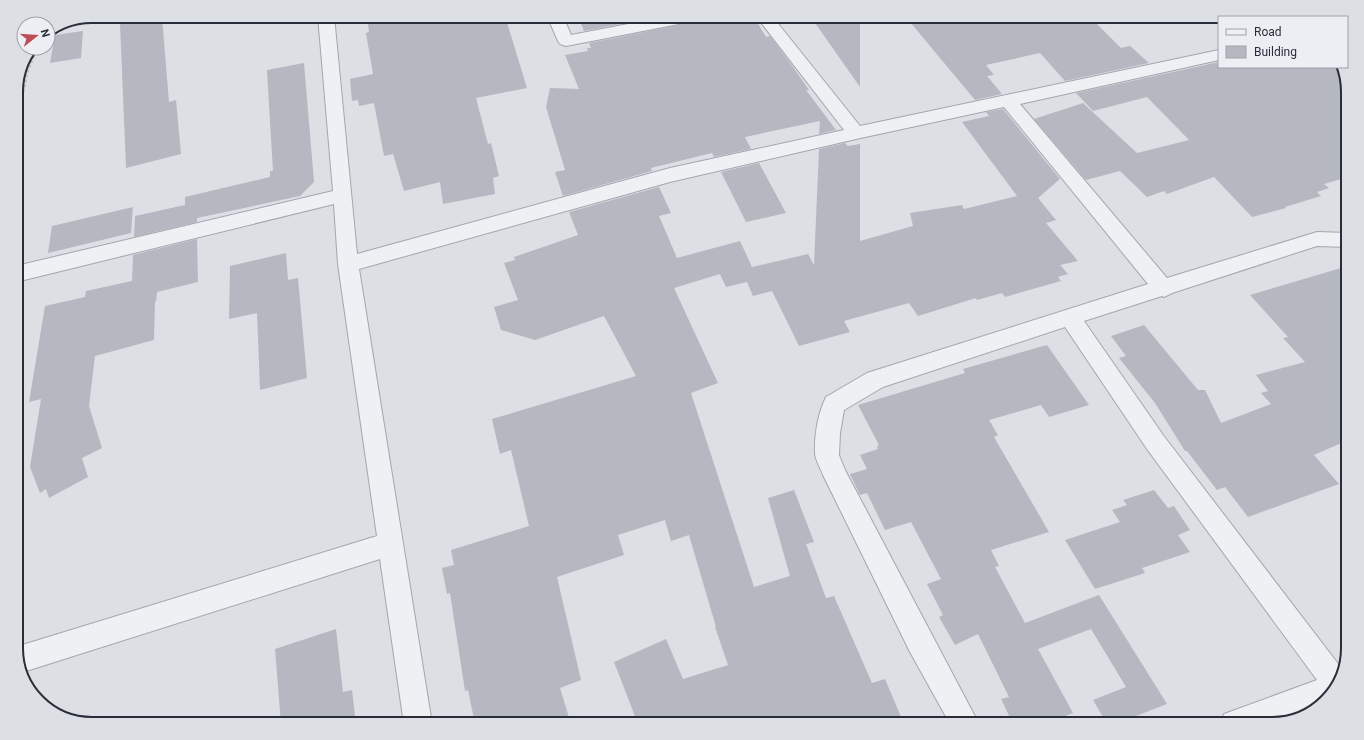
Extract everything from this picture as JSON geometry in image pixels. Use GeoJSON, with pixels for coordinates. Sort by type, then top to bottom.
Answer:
{"type":"FeatureCollection","features":[{"type":"Feature","properties":{"kind":"street"},"geometry":{"type":"LineString","coordinates":[[327,23],[348,264],[417,717]]}},
{"type":"Feature","properties":{"kind":"street"},"geometry":{"type":"LineString","coordinates":[[558,23],[566,41],[658,23]]}},
{"type":"Feature","properties":{"kind":"street"},"geometry":{"type":"LineString","coordinates":[[770,23],[856,133]]}},
{"type":"Feature","properties":{"kind":"street"},"geometry":{"type":"LineString","coordinates":[[348,264],[670,175],[1218,54]]}},
{"type":"Feature","properties":{"kind":"street"},"geometry":{"type":"LineString","coordinates":[[1008,101],[1164,289]]}},
{"type":"Feature","properties":{"kind":"street"},"geometry":{"type":"LineString","coordinates":[[23,272],[343,195]]}},
{"type":"Feature","properties":{"kind":"street"},"geometry":{"type":"LineString","coordinates":[[961,717],[906,615],[827,456],[828,433],[834,404],[875,380],[1317,239],[1341,240]]}},
{"type":"Feature","properties":{"kind":"street"},"geometry":{"type":"LineString","coordinates":[[1070,317],[1155,442],[1333,680]]}},
{"type":"Feature","properties":{"kind":"street"},"geometry":{"type":"LineString","coordinates":[[24,659],[390,544]]}},
{"type":"Feature","properties":{"kind":"street"},"geometry":{"type":"LineString","coordinates":[[1253,717],[1326,690]]}},
{"type":"Feature","properties":{"kind":"path"},"geometry":{"type":"LineString","coordinates":[[23,94],[27,75],[34,56]]}},
{"type":"Feature","properties":{"kind":"building"},"geometry":{"type":"Polygon","coordinates":[[[162,23],[169,102],[176,100],[181,154],[126,168],[120,24],[162,23]]]}},
{"type":"Feature","properties":{"kind":"building"},"geometry":{"type":"Polygon","coordinates":[[[368,23],[507,23],[527,88],[476,98],[488,144],[491,143],[499,176],[493,178],[495,194],[443,204],[440,182],[404,191],[393,154],[384,156],[374,103],[359,106],[358,100],[352,101],[350,79],[373,74],[366,33],[369,32],[368,23]]]}},
{"type":"Feature","properties":{"kind":"building"},"geometry":{"type":"Polygon","coordinates":[[[581,23],[626,23],[584,31],[581,23]]]}},
{"type":"Feature","properties":{"kind":"building"},"geometry":{"type":"Polygon","coordinates":[[[689,23],[758,23],[766,37],[770,36],[791,64],[809,90],[806,90],[836,130],[819,134],[820,121],[745,137],[751,149],[714,157],[712,153],[651,168],[652,171],[563,196],[555,172],[565,170],[546,107],[550,88],[579,89],[565,55],[588,51],[587,48],[591,48],[589,43],[689,23]]]}},
{"type":"Feature","properties":{"kind":"building"},"geometry":{"type":"Polygon","coordinates":[[[815,23],[860,23],[860,87],[815,23]]]}},
{"type":"Feature","properties":{"kind":"building"},"geometry":{"type":"Polygon","coordinates":[[[911,23],[1096,23],[1121,48],[1130,46],[1149,63],[1065,81],[1040,53],[986,65],[994,75],[987,76],[1002,94],[975,100],[911,23]]]}},
{"type":"Feature","properties":{"kind":"building"},"geometry":{"type":"Polygon","coordinates":[[[83,31],[81,58],[50,63],[51,56],[56,56],[56,35],[83,31]]]}},
{"type":"Feature","properties":{"kind":"building"},"geometry":{"type":"Polygon","coordinates":[[[1218,62],[1218,68],[1336,68],[1341,88],[1341,179],[1324,184],[1329,188],[1317,192],[1321,196],[1285,207],[1286,208],[1252,217],[1214,177],[1167,194],[1164,191],[1147,197],[1120,171],[1086,180],[1034,119],[1083,103],[1137,153],[1189,140],[1147,97],[1093,111],[1076,93],[1218,62]]]}},
{"type":"Feature","properties":{"kind":"building"},"geometry":{"type":"Polygon","coordinates":[[[304,63],[314,182],[300,196],[197,218],[197,222],[134,237],[135,216],[185,205],[185,197],[270,177],[270,171],[273,171],[267,70],[304,63]]]}},
{"type":"Feature","properties":{"kind":"building"},"geometry":{"type":"Polygon","coordinates":[[[1003,109],[1060,179],[1038,198],[1056,220],[1046,223],[1078,261],[1060,265],[1068,274],[1058,277],[1061,281],[1005,297],[1002,293],[977,300],[976,298],[918,316],[909,303],[844,321],[850,332],[799,346],[772,291],[753,296],[747,282],[726,287],[720,274],[674,288],[718,383],[691,393],[754,587],[790,576],[768,498],[794,490],[814,542],[806,544],[826,598],[834,596],[872,683],[885,679],[901,717],[635,717],[614,662],[666,639],[683,679],[728,665],[715,627],[689,535],[671,541],[665,520],[618,535],[624,555],[557,577],[581,680],[560,688],[569,717],[474,717],[468,690],[465,691],[450,593],[447,594],[442,568],[454,565],[451,550],[529,526],[511,450],[500,454],[492,419],[636,376],[604,316],[535,340],[501,330],[494,307],[518,300],[504,263],[515,260],[514,257],[578,235],[569,212],[659,187],[671,213],[659,216],[677,258],[740,241],[752,267],[808,254],[814,265],[819,149],[845,143],[848,146],[860,144],[860,241],[913,226],[910,213],[962,205],[964,209],[1017,196],[962,122],[989,116],[986,112],[1003,109]]]}},
{"type":"Feature","properties":{"kind":"building"},"geometry":{"type":"Polygon","coordinates":[[[759,163],[786,213],[746,222],[721,172],[759,163]]]}},
{"type":"Feature","properties":{"kind":"building"},"geometry":{"type":"Polygon","coordinates":[[[133,207],[131,233],[48,253],[52,226],[133,207]]]}},
{"type":"Feature","properties":{"kind":"building"},"geometry":{"type":"Polygon","coordinates":[[[197,239],[198,282],[157,292],[155,302],[154,340],[95,356],[89,406],[102,448],[82,458],[88,477],[49,498],[46,489],[40,493],[30,467],[41,399],[29,402],[45,306],[85,297],[86,291],[132,281],[133,255],[197,239]]]}},
{"type":"Feature","properties":{"kind":"building"},"geometry":{"type":"Polygon","coordinates":[[[286,253],[288,280],[298,278],[307,378],[260,390],[257,313],[229,319],[230,266],[286,253]]]}},
{"type":"Feature","properties":{"kind":"building"},"geometry":{"type":"Polygon","coordinates":[[[1341,268],[1341,443],[1314,455],[1339,484],[1248,517],[1225,487],[1217,490],[1187,451],[1185,451],[1155,403],[1119,358],[1126,356],[1111,336],[1144,325],[1198,390],[1205,390],[1221,423],[1271,404],[1261,393],[1268,391],[1256,375],[1305,362],[1283,338],[1288,337],[1250,295],[1341,268]]]}},
{"type":"Feature","properties":{"kind":"building"},"geometry":{"type":"Polygon","coordinates":[[[1047,345],[1089,405],[1049,417],[1041,405],[989,420],[998,435],[994,437],[1049,532],[991,550],[999,566],[995,567],[1025,623],[1099,595],[1167,704],[1133,717],[1103,717],[1093,700],[1126,687],[1091,629],[1038,649],[1073,713],[1062,717],[1010,717],[1001,699],[1009,697],[978,634],[955,645],[939,617],[943,615],[927,584],[941,579],[911,522],[885,530],[867,493],[860,495],[850,474],[867,469],[860,455],[878,449],[877,446],[879,445],[858,405],[965,373],[963,369],[1047,345]]]}},
{"type":"Feature","properties":{"kind":"building"},"geometry":{"type":"Polygon","coordinates":[[[1154,490],[1168,508],[1174,506],[1190,530],[1178,535],[1190,552],[1142,568],[1145,573],[1095,589],[1065,540],[1120,522],[1112,510],[1127,505],[1123,500],[1154,490]]]}},
{"type":"Feature","properties":{"kind":"building"},"geometry":{"type":"Polygon","coordinates":[[[336,629],[343,692],[352,690],[355,717],[280,717],[275,649],[336,629]]]}}]}
